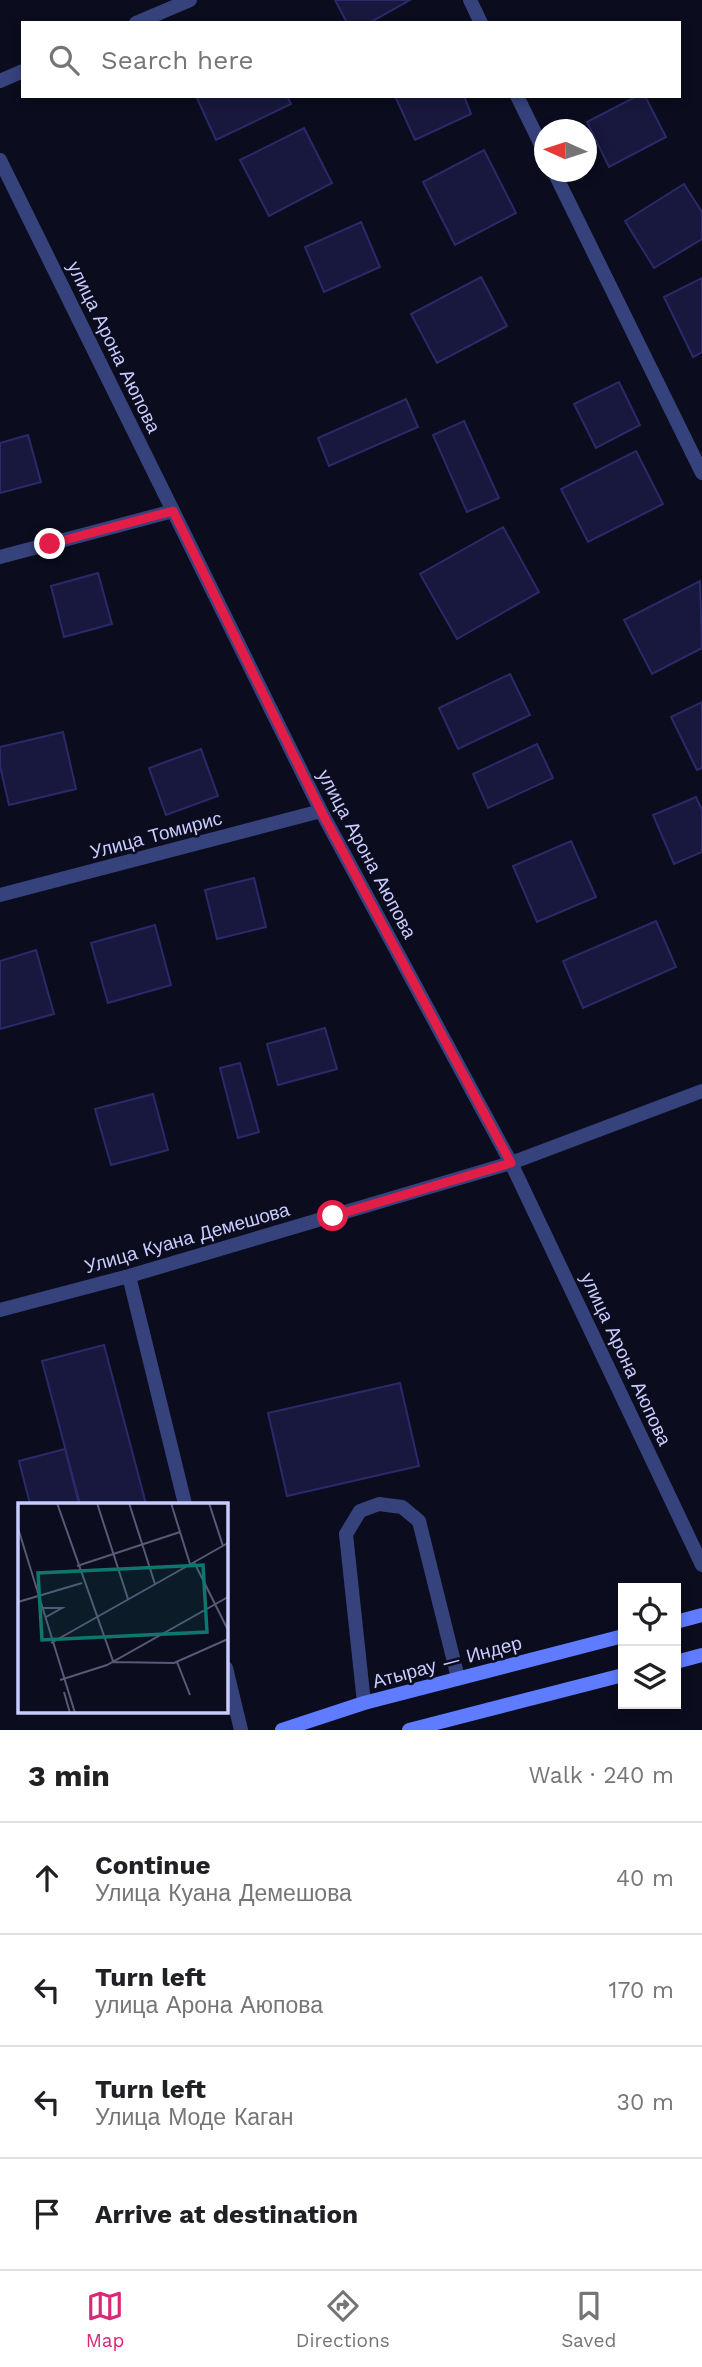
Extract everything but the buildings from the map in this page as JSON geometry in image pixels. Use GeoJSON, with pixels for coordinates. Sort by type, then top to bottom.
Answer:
{"type":"FeatureCollection","features":[{"type":"Feature","properties":{"kind":"main road"},"geometry":{"type":"LineString","coordinates":[[681,1621],[702,1615]]}},
{"type":"Feature","properties":{"kind":"main road","name":"Атырау — Индер"},"geometry":{"type":"LineString","coordinates":[[282,1730],[364,1703],[618,1637]]}},
{"type":"Feature","properties":{"kind":"main road"},"geometry":{"type":"LineString","coordinates":[[681,1661],[702,1656]]}},
{"type":"Feature","properties":{"kind":"main road"},"geometry":{"type":"LineString","coordinates":[[409,1730],[618,1676]]}},
{"type":"Feature","properties":{"kind":"street"},"geometry":{"type":"LineString","coordinates":[[141,21],[190,0]]}},
{"type":"Feature","properties":{"kind":"street"},"geometry":{"type":"LineString","coordinates":[[470,0],[480,21]]}},
{"type":"Feature","properties":{"kind":"street"},"geometry":{"type":"LineString","coordinates":[[0,81],[21,72]]}},
{"type":"Feature","properties":{"kind":"street"},"geometry":{"type":"LineString","coordinates":[[518,98],[534,131]]}},
{"type":"Feature","properties":{"kind":"street","name":"улица Арона Аюпова"},"geometry":{"type":"LineString","coordinates":[[0,160],[321,811],[511,1163],[702,1565]]}},
{"type":"Feature","properties":{"kind":"street"},"geometry":{"type":"LineString","coordinates":[[559,182],[702,472]]}},
{"type":"Feature","properties":{"kind":"street"},"geometry":{"type":"LineString","coordinates":[[0,557],[173,511]]}},
{"type":"Feature","properties":{"kind":"street","name":"Улица Томирис"},"geometry":{"type":"LineString","coordinates":[[0,895],[321,811]]}},
{"type":"Feature","properties":{"kind":"street","name":"Улица Куана Демешова"},"geometry":{"type":"LineString","coordinates":[[0,1310],[129,1276],[511,1163],[702,1091]]}},
{"type":"Feature","properties":{"kind":"street"},"geometry":{"type":"LineString","coordinates":[[129,1276],[185,1503]]}},
{"type":"Feature","properties":{"kind":"street"},"geometry":{"type":"LineString","coordinates":[[364,1703],[345,1534],[360,1511],[379,1504],[402,1507],[419,1521],[458,1678]]}},
{"type":"Feature","properties":{"kind":"street"},"geometry":{"type":"LineString","coordinates":[[228,1676],[241,1730]]}},
{"type":"Feature","properties":{"kind":"route"},"geometry":{"type":"LineString","coordinates":[[50,544],[173,511],[321,811],[511,1163],[333,1216]]}}]}
